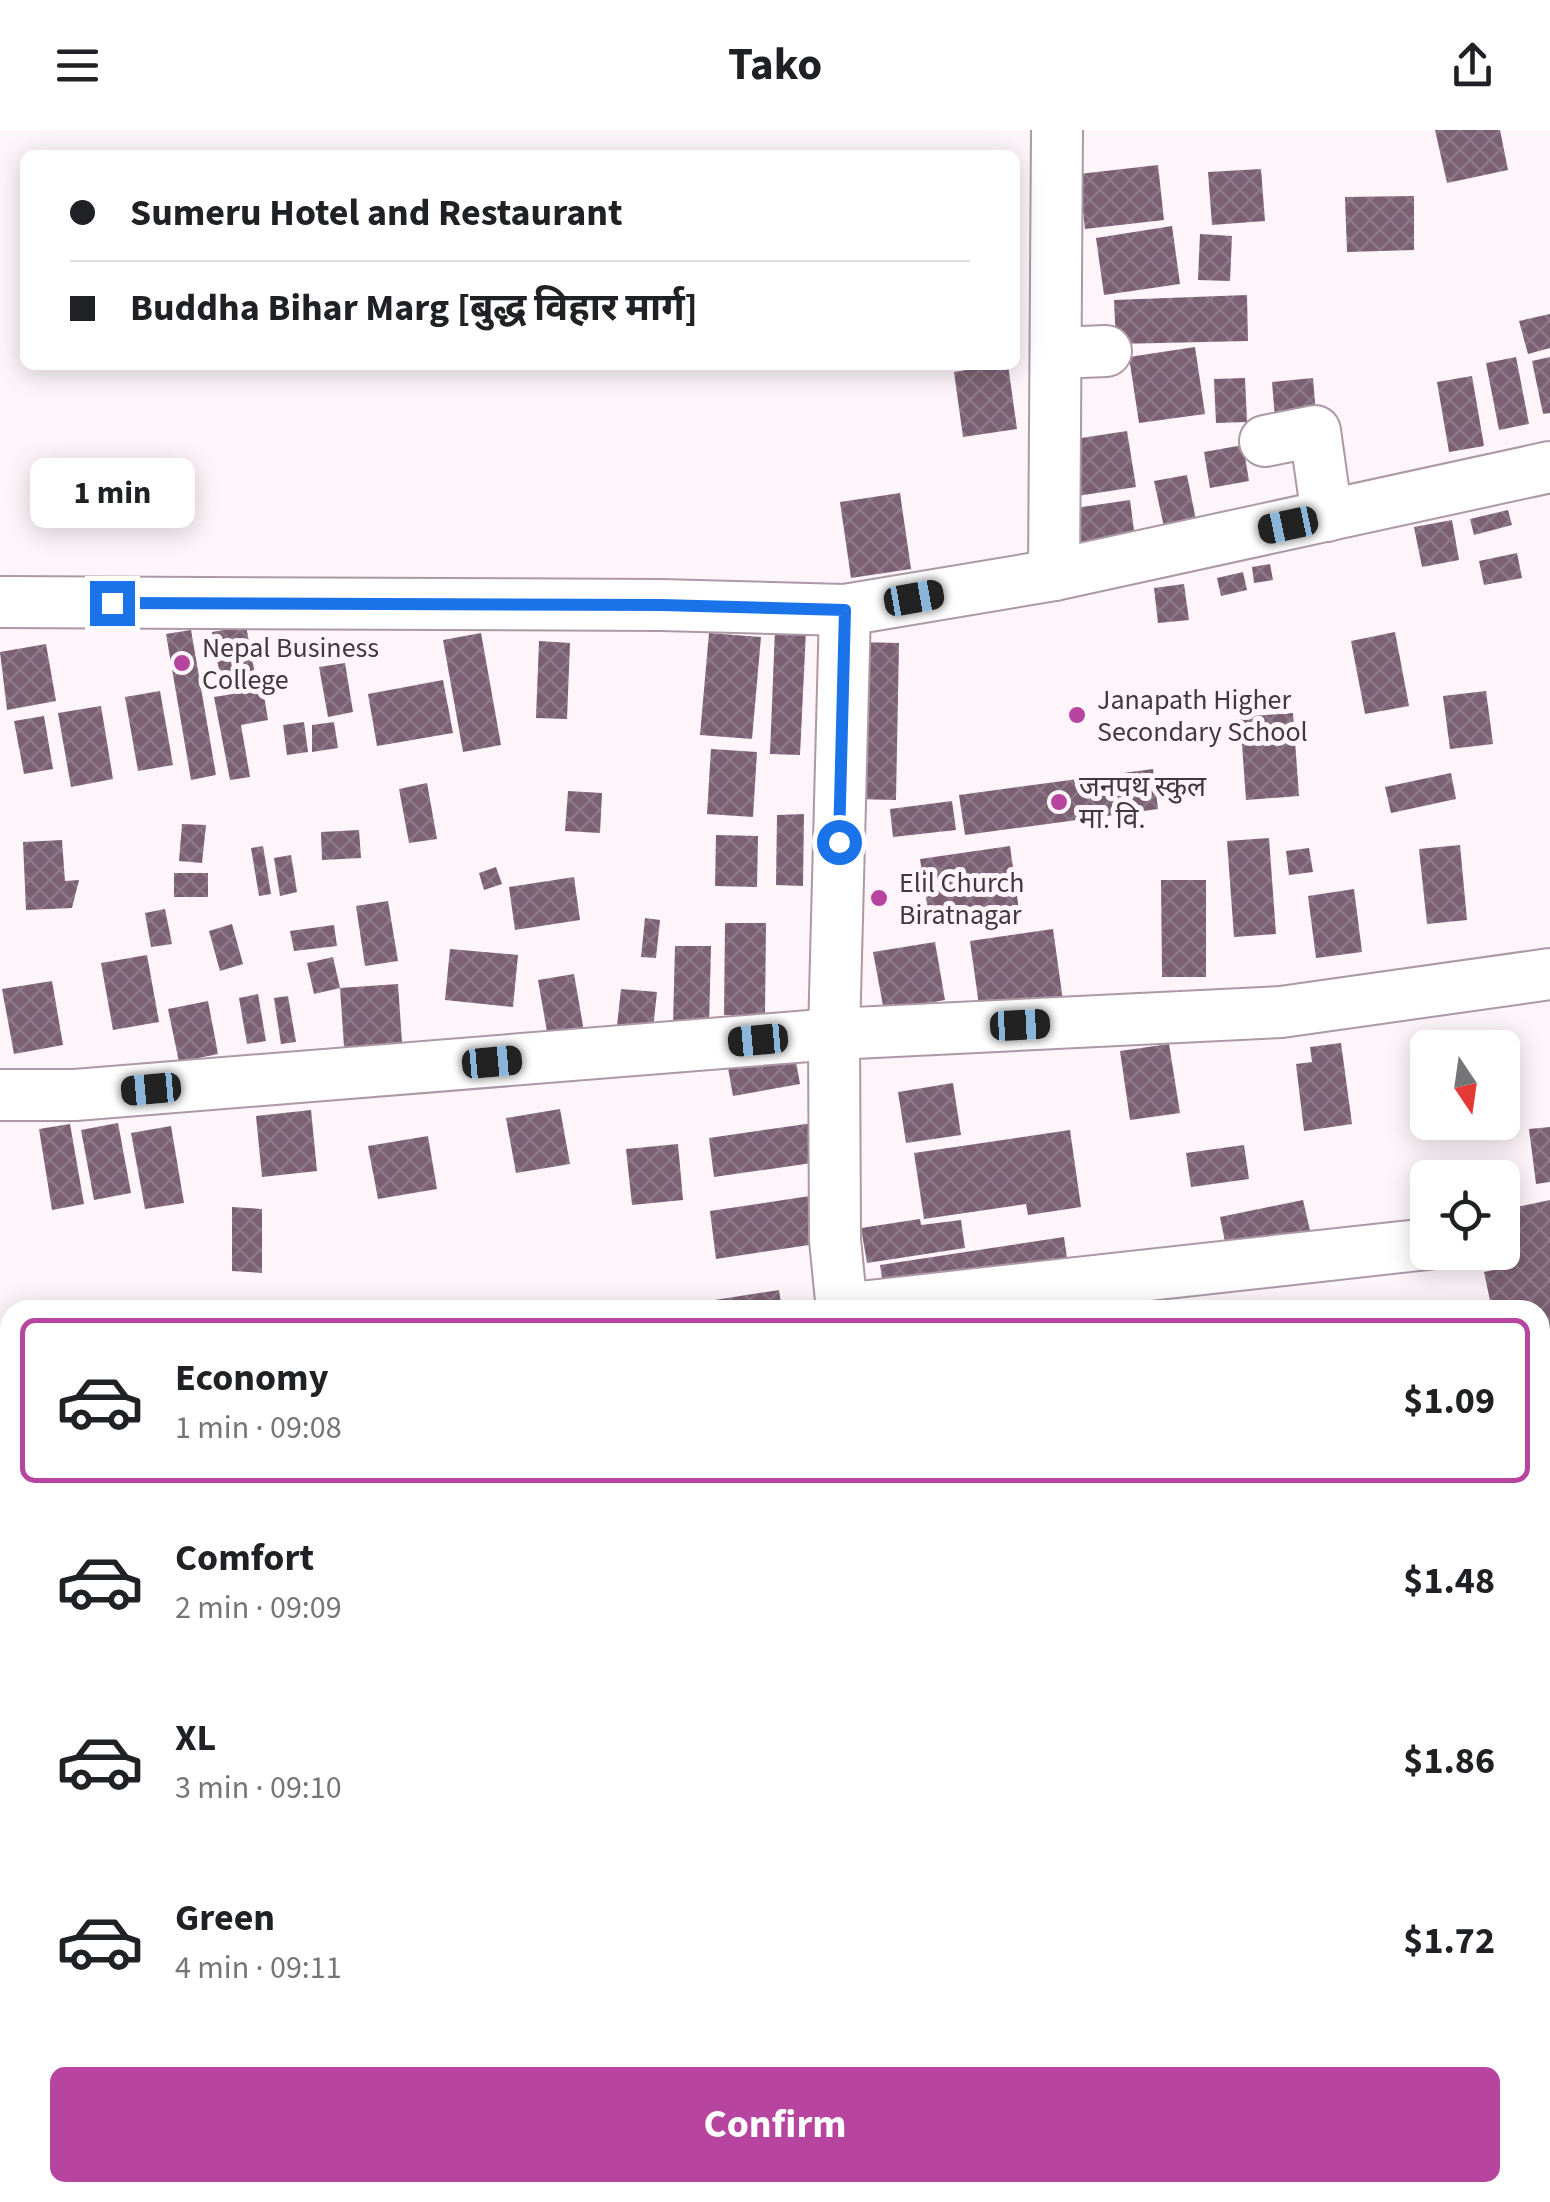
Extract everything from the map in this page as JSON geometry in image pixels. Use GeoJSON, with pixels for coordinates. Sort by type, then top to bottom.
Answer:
{"type":"FeatureCollection","features":[{"type":"Feature","properties":{"kind":"street"},"geometry":{"type":"LineString","coordinates":[[1054,575],[1057,130]]}},
{"type":"Feature","properties":{"kind":"street"},"geometry":{"type":"LineString","coordinates":[[1056,353],[1106,351]]}},
{"type":"Feature","properties":{"kind":"street"},"geometry":{"type":"LineString","coordinates":[[1265,441],[1315,431],[1327,516]]}},
{"type":"Feature","properties":{"kind":"street"},"geometry":{"type":"LineString","coordinates":[[0,602],[661,605],[845,610],[1054,575],[1550,467]]}},
{"type":"Feature","properties":{"kind":"street"},"geometry":{"type":"LineString","coordinates":[[841,1300],[835,1240],[834,1034],[845,610]]}},
{"type":"Feature","properties":{"kind":"street"},"geometry":{"type":"LineString","coordinates":[[0,1095],[76,1095],[834,1034],[1281,1012],[1550,974]]}},
{"type":"Feature","properties":{"kind":"street"},"geometry":{"type":"LineString","coordinates":[[931,1300],[1410,1246]]}},
{"type":"Feature","properties":{"kind":"building"},"geometry":{"type":"Polygon","coordinates":[[[1435,130],[1500,130],[1508,170],[1447,183],[1435,130]]]}},
{"type":"Feature","properties":{"kind":"building"},"geometry":{"type":"Polygon","coordinates":[[[1158,165],[1164,220],[1085,229],[1079,174],[1158,165]]]}},
{"type":"Feature","properties":{"kind":"building"},"geometry":{"type":"Polygon","coordinates":[[[1261,169],[1265,221],[1212,225],[1208,172],[1261,169]]]}},
{"type":"Feature","properties":{"kind":"building"},"geometry":{"type":"Polygon","coordinates":[[[1414,196],[1414,250],[1347,252],[1345,197],[1414,196]]]}},
{"type":"Feature","properties":{"kind":"building"},"geometry":{"type":"Polygon","coordinates":[[[1172,226],[1180,284],[1104,295],[1096,238],[1172,226]]]}},
{"type":"Feature","properties":{"kind":"building"},"geometry":{"type":"Polygon","coordinates":[[[1200,234],[1232,236],[1230,281],[1198,280],[1200,234]]]}},
{"type":"Feature","properties":{"kind":"building"},"geometry":{"type":"Polygon","coordinates":[[[1247,295],[1248,341],[1116,344],[1114,300],[1247,295]]]}},
{"type":"Feature","properties":{"kind":"building"},"geometry":{"type":"Polygon","coordinates":[[[1550,314],[1550,348],[1528,354],[1519,321],[1550,314]]]}},
{"type":"Feature","properties":{"kind":"building"},"geometry":{"type":"Polygon","coordinates":[[[1195,347],[1205,414],[1139,423],[1129,357],[1195,347]]]}},
{"type":"Feature","properties":{"kind":"building"},"geometry":{"type":"Polygon","coordinates":[[[1516,357],[1529,424],[1499,430],[1486,363],[1516,357]]]}},
{"type":"Feature","properties":{"kind":"building"},"geometry":{"type":"Polygon","coordinates":[[[1550,357],[1550,413],[1543,414],[1532,361],[1550,357]]]}},
{"type":"Feature","properties":{"kind":"building"},"geometry":{"type":"Polygon","coordinates":[[[1009,370],[1017,429],[963,437],[954,372],[1009,370]]]}},
{"type":"Feature","properties":{"kind":"building"},"geometry":{"type":"Polygon","coordinates":[[[1472,376],[1484,446],[1449,452],[1437,382],[1472,376]]]}},
{"type":"Feature","properties":{"kind":"building"},"geometry":{"type":"Polygon","coordinates":[[[1245,378],[1247,422],[1216,423],[1214,379],[1245,378]]]}},
{"type":"Feature","properties":{"kind":"building"},"geometry":{"type":"Polygon","coordinates":[[[1313,378],[1316,415],[1275,419],[1272,382],[1313,378]]]}},
{"type":"Feature","properties":{"kind":"building"},"geometry":{"type":"Polygon","coordinates":[[[1127,431],[1136,487],[1077,496],[1068,440],[1127,431]]]}},
{"type":"Feature","properties":{"kind":"building"},"geometry":{"type":"Polygon","coordinates":[[[1243,445],[1249,481],[1210,488],[1204,452],[1243,445]]]}},
{"type":"Feature","properties":{"kind":"building"},"geometry":{"type":"Polygon","coordinates":[[[1187,475],[1196,520],[1164,527],[1154,481],[1187,475]]]}},
{"type":"Feature","properties":{"kind":"building"},"geometry":{"type":"Polygon","coordinates":[[[900,493],[911,569],[851,578],[840,502],[900,493]]]}},
{"type":"Feature","properties":{"kind":"building"},"geometry":{"type":"Polygon","coordinates":[[[1130,500],[1135,538],[1081,546],[1075,508],[1130,500]]]}},
{"type":"Feature","properties":{"kind":"building"},"geometry":{"type":"Polygon","coordinates":[[[1508,510],[1512,525],[1474,535],[1470,519],[1508,510]]]}},
{"type":"Feature","properties":{"kind":"building"},"geometry":{"type":"Polygon","coordinates":[[[1452,520],[1459,560],[1422,567],[1414,527],[1452,520]]]}},
{"type":"Feature","properties":{"kind":"building"},"geometry":{"type":"Polygon","coordinates":[[[1517,553],[1522,578],[1484,585],[1479,561],[1517,553]]]}},
{"type":"Feature","properties":{"kind":"building"},"geometry":{"type":"Polygon","coordinates":[[[1270,564],[1273,580],[1254,583],[1252,567],[1270,564]]]}},
{"type":"Feature","properties":{"kind":"building"},"geometry":{"type":"Polygon","coordinates":[[[1243,572],[1247,590],[1221,596],[1217,578],[1243,572]]]}},
{"type":"Feature","properties":{"kind":"building"},"geometry":{"type":"Polygon","coordinates":[[[1184,584],[1189,620],[1158,623],[1154,588],[1184,584]]]}},
{"type":"Feature","properties":{"kind":"building"},"geometry":{"type":"Polygon","coordinates":[[[246,626],[256,680],[222,686],[212,632],[246,626]]]}},
{"type":"Feature","properties":{"kind":"building"},"geometry":{"type":"Polygon","coordinates":[[[775,629],[806,630],[800,755],[770,754],[775,629]]]}},
{"type":"Feature","properties":{"kind":"building"},"geometry":{"type":"Polygon","coordinates":[[[191,630],[216,775],[191,780],[166,634],[191,630]]]}},
{"type":"Feature","properties":{"kind":"building"},"geometry":{"type":"Polygon","coordinates":[[[1395,632],[1409,706],[1365,714],[1351,641],[1395,632]]]}},
{"type":"Feature","properties":{"kind":"building"},"geometry":{"type":"Polygon","coordinates":[[[481,633],[501,745],[463,752],[443,640],[481,633]]]}},
{"type":"Feature","properties":{"kind":"building"},"geometry":{"type":"Polygon","coordinates":[[[709,633],[761,637],[752,739],[700,735],[709,633]]]}},
{"type":"Feature","properties":{"kind":"building"},"geometry":{"type":"Polygon","coordinates":[[[539,641],[570,643],[567,719],[536,718],[539,641]]]}},
{"type":"Feature","properties":{"kind":"building"},"geometry":{"type":"Polygon","coordinates":[[[857,642],[899,643],[896,800],[854,799],[857,642]]]}},
{"type":"Feature","properties":{"kind":"building"},"geometry":{"type":"Polygon","coordinates":[[[46,644],[56,701],[7,710],[0,652],[46,644]]]}},
{"type":"Feature","properties":{"kind":"building"},"geometry":{"type":"Polygon","coordinates":[[[345,663],[353,712],[328,717],[319,667],[345,663]]]}},
{"type":"Feature","properties":{"kind":"building"},"geometry":{"type":"Polygon","coordinates":[[[443,680],[453,733],[377,746],[368,694],[443,680]]]}},
{"type":"Feature","properties":{"kind":"building"},"geometry":{"type":"Polygon","coordinates":[[[263,689],[268,720],[241,725],[250,777],[230,780],[214,697],[263,689]]]}},
{"type":"Feature","properties":{"kind":"building"},"geometry":{"type":"Polygon","coordinates":[[[160,691],[173,765],[138,771],[125,697],[160,691]]]}},
{"type":"Feature","properties":{"kind":"building"},"geometry":{"type":"Polygon","coordinates":[[[1486,691],[1493,744],[1450,749],[1443,696],[1486,691]]]}},
{"type":"Feature","properties":{"kind":"building"},"geometry":{"type":"Polygon","coordinates":[[[101,706],[113,779],[71,787],[58,713],[101,706]]]}},
{"type":"Feature","properties":{"kind":"building"},"geometry":{"type":"Polygon","coordinates":[[[1293,713],[1299,796],[1246,800],[1240,717],[1293,713]]]}},
{"type":"Feature","properties":{"kind":"building"},"geometry":{"type":"Polygon","coordinates":[[[44,716],[53,769],[24,774],[14,721],[44,716]]]}},
{"type":"Feature","properties":{"kind":"building"},"geometry":{"type":"Polygon","coordinates":[[[304,722],[308,752],[287,755],[283,725],[304,722]]]}},
{"type":"Feature","properties":{"kind":"building"},"geometry":{"type":"Polygon","coordinates":[[[334,722],[338,748],[312,752],[312,725],[334,722]]]}},
{"type":"Feature","properties":{"kind":"building"},"geometry":{"type":"Polygon","coordinates":[[[711,749],[757,752],[753,817],[707,814],[711,749]]]}},
{"type":"Feature","properties":{"kind":"building","name":"जनपथ स्कुल मा. वि."},"geometry":{"type":"Polygon","coordinates":[[[1153,769],[1158,809],[965,835],[959,795],[1153,769]]]}},
{"type":"Feature","properties":{"kind":"building"},"geometry":{"type":"Polygon","coordinates":[[[1451,773],[1456,799],[1391,813],[1385,787],[1451,773]]]}},
{"type":"Feature","properties":{"kind":"building"},"geometry":{"type":"Polygon","coordinates":[[[427,783],[437,839],[409,843],[399,789],[427,783]]]}},
{"type":"Feature","properties":{"kind":"building"},"geometry":{"type":"Polygon","coordinates":[[[568,791],[602,793],[600,833],[565,831],[568,791]]]}},
{"type":"Feature","properties":{"kind":"building"},"geometry":{"type":"Polygon","coordinates":[[[952,801],[956,830],[893,837],[890,809],[952,801]]]}},
{"type":"Feature","properties":{"kind":"building"},"geometry":{"type":"Polygon","coordinates":[[[804,814],[803,886],[776,885],[777,815],[804,814]]]}},
{"type":"Feature","properties":{"kind":"building"},"geometry":{"type":"Polygon","coordinates":[[[182,824],[206,825],[202,863],[179,861],[182,824]]]}},
{"type":"Feature","properties":{"kind":"building"},"geometry":{"type":"Polygon","coordinates":[[[359,830],[361,858],[322,860],[321,832],[359,830]]]}},
{"type":"Feature","properties":{"kind":"building"},"geometry":{"type":"Polygon","coordinates":[[[716,835],[758,836],[757,887],[715,886],[716,835]]]}},
{"type":"Feature","properties":{"kind":"building"},"geometry":{"type":"Polygon","coordinates":[[[1269,838],[1276,934],[1234,937],[1227,841],[1269,838]]]}},
{"type":"Feature","properties":{"kind":"building"},"geometry":{"type":"Polygon","coordinates":[[[62,840],[65,881],[79,880],[72,908],[26,910],[23,842],[62,840]]]}},
{"type":"Feature","properties":{"kind":"building"},"geometry":{"type":"Polygon","coordinates":[[[1460,845],[1467,920],[1427,924],[1419,849],[1460,845]]]}},
{"type":"Feature","properties":{"kind":"building"},"geometry":{"type":"Polygon","coordinates":[[[263,846],[271,894],[259,896],[251,848],[263,846]]]}},
{"type":"Feature","properties":{"kind":"building"},"geometry":{"type":"Polygon","coordinates":[[[1010,846],[1019,910],[930,923],[920,859],[1010,846]]]}},
{"type":"Feature","properties":{"kind":"building"},"geometry":{"type":"Polygon","coordinates":[[[1309,848],[1313,872],[1289,875],[1286,851],[1309,848]]]}},
{"type":"Feature","properties":{"kind":"building"},"geometry":{"type":"Polygon","coordinates":[[[291,855],[297,892],[280,896],[274,858],[291,855]]]}},
{"type":"Feature","properties":{"kind":"building"},"geometry":{"type":"Polygon","coordinates":[[[496,867],[502,884],[484,890],[479,873],[496,867]]]}},
{"type":"Feature","properties":{"kind":"building"},"geometry":{"type":"Polygon","coordinates":[[[174,873],[208,873],[208,897],[174,897],[174,873]]]}},
{"type":"Feature","properties":{"kind":"building"},"geometry":{"type":"Polygon","coordinates":[[[574,877],[580,920],[515,930],[509,887],[574,877]]]}},
{"type":"Feature","properties":{"kind":"building"},"geometry":{"type":"Polygon","coordinates":[[[1161,880],[1206,880],[1206,977],[1162,977],[1161,880]]]}},
{"type":"Feature","properties":{"kind":"building"},"geometry":{"type":"Polygon","coordinates":[[[1354,889],[1362,952],[1316,958],[1308,896],[1354,889]]]}},
{"type":"Feature","properties":{"kind":"building"},"geometry":{"type":"Polygon","coordinates":[[[388,901],[398,961],[365,966],[356,906],[388,901]]]}},
{"type":"Feature","properties":{"kind":"building"},"geometry":{"type":"Polygon","coordinates":[[[165,909],[172,944],[151,947],[145,913],[165,909]]]}},
{"type":"Feature","properties":{"kind":"building"},"geometry":{"type":"Polygon","coordinates":[[[645,918],[660,920],[656,958],[641,957],[645,918]]]}},
{"type":"Feature","properties":{"kind":"building"},"geometry":{"type":"Polygon","coordinates":[[[725,923],[766,923],[765,1016],[724,1015],[725,923]]]}},
{"type":"Feature","properties":{"kind":"building"},"geometry":{"type":"Polygon","coordinates":[[[232,924],[243,964],[220,971],[209,931],[232,924]]]}},
{"type":"Feature","properties":{"kind":"building"},"geometry":{"type":"Polygon","coordinates":[[[334,925],[337,946],[294,951],[290,931],[334,925]]]}},
{"type":"Feature","properties":{"kind":"building"},"geometry":{"type":"Polygon","coordinates":[[[1053,929],[1064,1008],[981,1020],[970,941],[1053,929]]]}},
{"type":"Feature","properties":{"kind":"building"},"geometry":{"type":"Polygon","coordinates":[[[935,942],[945,1000],[884,1011],[873,952],[935,942]]]}},
{"type":"Feature","properties":{"kind":"building"},"geometry":{"type":"Polygon","coordinates":[[[675,946],[711,946],[709,1026],[673,1025],[675,946]]]}},
{"type":"Feature","properties":{"kind":"building"},"geometry":{"type":"Polygon","coordinates":[[[450,949],[518,955],[513,1007],[445,1000],[450,949]]]}},
{"type":"Feature","properties":{"kind":"building"},"geometry":{"type":"Polygon","coordinates":[[[147,955],[159,1022],[113,1030],[101,963],[147,955]]]}},
{"type":"Feature","properties":{"kind":"building"},"geometry":{"type":"Polygon","coordinates":[[[333,957],[340,988],[314,994],[307,963],[333,957]]]}},
{"type":"Feature","properties":{"kind":"building"},"geometry":{"type":"Polygon","coordinates":[[[574,974],[586,1043],[550,1049],[538,980],[574,974]]]}},
{"type":"Feature","properties":{"kind":"building"},"geometry":{"type":"Polygon","coordinates":[[[52,981],[63,1045],[14,1054],[2,989],[52,981]]]}},
{"type":"Feature","properties":{"kind":"building"},"geometry":{"type":"Polygon","coordinates":[[[398,984],[403,1057],[345,1061],[340,988],[398,984]]]}},
{"type":"Feature","properties":{"kind":"building"},"geometry":{"type":"Polygon","coordinates":[[[621,989],[657,992],[652,1038],[616,1035],[621,989]]]}},
{"type":"Feature","properties":{"kind":"building"},"geometry":{"type":"Polygon","coordinates":[[[258,994],[266,1041],[247,1044],[239,998],[258,994]]]}},
{"type":"Feature","properties":{"kind":"building"},"geometry":{"type":"Polygon","coordinates":[[[288,996],[296,1042],[281,1044],[274,998],[288,996]]]}},
{"type":"Feature","properties":{"kind":"building"},"geometry":{"type":"Polygon","coordinates":[[[208,1001],[218,1054],[179,1062],[168,1009],[208,1001]]]}},
{"type":"Feature","properties":{"kind":"building"},"geometry":{"type":"Polygon","coordinates":[[[1341,1043],[1352,1124],[1304,1131],[1296,1064],[1312,1062],[1310,1047],[1341,1043]]]}},
{"type":"Feature","properties":{"kind":"building"},"geometry":{"type":"Polygon","coordinates":[[[1169,1044],[1180,1113],[1130,1120],[1120,1051],[1169,1044]]]}},
{"type":"Feature","properties":{"kind":"building"},"geometry":{"type":"Polygon","coordinates":[[[794,1050],[800,1084],[733,1096],[727,1062],[794,1050]]]}},
{"type":"Feature","properties":{"kind":"building"},"geometry":{"type":"Polygon","coordinates":[[[953,1083],[961,1135],[906,1143],[898,1092],[953,1083]]]}},
{"type":"Feature","properties":{"kind":"building"},"geometry":{"type":"Polygon","coordinates":[[[560,1109],[570,1164],[516,1173],[506,1118],[560,1109]]]}},
{"type":"Feature","properties":{"kind":"building"},"geometry":{"type":"Polygon","coordinates":[[[311,1110],[317,1171],[262,1177],[256,1116],[311,1110]]]}},
{"type":"Feature","properties":{"kind":"building"},"geometry":{"type":"Polygon","coordinates":[[[820,1122],[826,1161],[714,1177],[709,1138],[820,1122]]]}},
{"type":"Feature","properties":{"kind":"building"},"geometry":{"type":"Polygon","coordinates":[[[118,1123],[131,1193],[94,1200],[81,1130],[118,1123]]]}},
{"type":"Feature","properties":{"kind":"building"},"geometry":{"type":"Polygon","coordinates":[[[70,1124],[84,1204],[52,1210],[39,1129],[70,1124]]]}},
{"type":"Feature","properties":{"kind":"building"},"geometry":{"type":"Polygon","coordinates":[[[171,1126],[184,1203],[145,1209],[131,1133],[171,1126]]]}},
{"type":"Feature","properties":{"kind":"building"},"geometry":{"type":"Polygon","coordinates":[[[1550,1127],[1550,1182],[1536,1184],[1529,1129],[1550,1127]]]}},
{"type":"Feature","properties":{"kind":"building"},"geometry":{"type":"Polygon","coordinates":[[[1070,1130],[1081,1207],[1028,1215],[1026,1204],[924,1219],[914,1153],[1070,1130]]]}},
{"type":"Feature","properties":{"kind":"building"},"geometry":{"type":"Polygon","coordinates":[[[428,1136],[437,1189],[378,1199],[368,1146],[428,1136]]]}},
{"type":"Feature","properties":{"kind":"building"},"geometry":{"type":"Polygon","coordinates":[[[678,1144],[683,1200],[632,1205],[626,1149],[678,1144]]]}},
{"type":"Feature","properties":{"kind":"building"},"geometry":{"type":"Polygon","coordinates":[[[1244,1145],[1249,1179],[1191,1187],[1186,1153],[1244,1145]]]}},
{"type":"Feature","properties":{"kind":"building"},"geometry":{"type":"Polygon","coordinates":[[[810,1196],[816,1244],[716,1259],[710,1211],[810,1196]]]}},
{"type":"Feature","properties":{"kind":"building"},"geometry":{"type":"Polygon","coordinates":[[[1303,1200],[1312,1239],[1228,1257],[1220,1217],[1303,1200]]]}},
{"type":"Feature","properties":{"kind":"building"},"geometry":{"type":"Polygon","coordinates":[[[1550,1200],[1550,1300],[1490,1300],[1484,1272],[1520,1270],[1520,1206],[1550,1200]]]}},
{"type":"Feature","properties":{"kind":"building"},"geometry":{"type":"Polygon","coordinates":[[[232,1207],[262,1209],[262,1273],[232,1271],[232,1207]]]}},
{"type":"Feature","properties":{"kind":"building"},"geometry":{"type":"Polygon","coordinates":[[[920,1219],[921,1225],[961,1220],[965,1248],[867,1263],[861,1228],[920,1219]]]}},
{"type":"Feature","properties":{"kind":"building"},"geometry":{"type":"Polygon","coordinates":[[[1064,1237],[1067,1258],[883,1284],[880,1265],[1064,1237]]]}},
{"type":"Feature","properties":{"kind":"building"},"geometry":{"type":"Polygon","coordinates":[[[779,1290],[780,1300],[715,1300],[779,1290]]]}},
{"type":"Feature","properties":{"kind":"place","name":"Nepal Business College"},"geometry":{"type":"Point","coordinates":[182,663]}},
{"type":"Feature","properties":{"kind":"place","name":"Janapath Higher Secondary School"},"geometry":{"type":"Point","coordinates":[1077,715]}},
{"type":"Feature","properties":{"kind":"place","name":"जनपथ स्कुल मा. वि."},"geometry":{"type":"Point","coordinates":[1059,802]}},
{"type":"Feature","properties":{"kind":"place","name":"Elil Church Biratnagar"},"geometry":{"type":"Point","coordinates":[879,898]}},
{"type":"Feature","properties":{"kind":"route"},"geometry":{"type":"LineString","coordinates":[[112,603],[661,605],[845,610],[839,842]]}}]}
